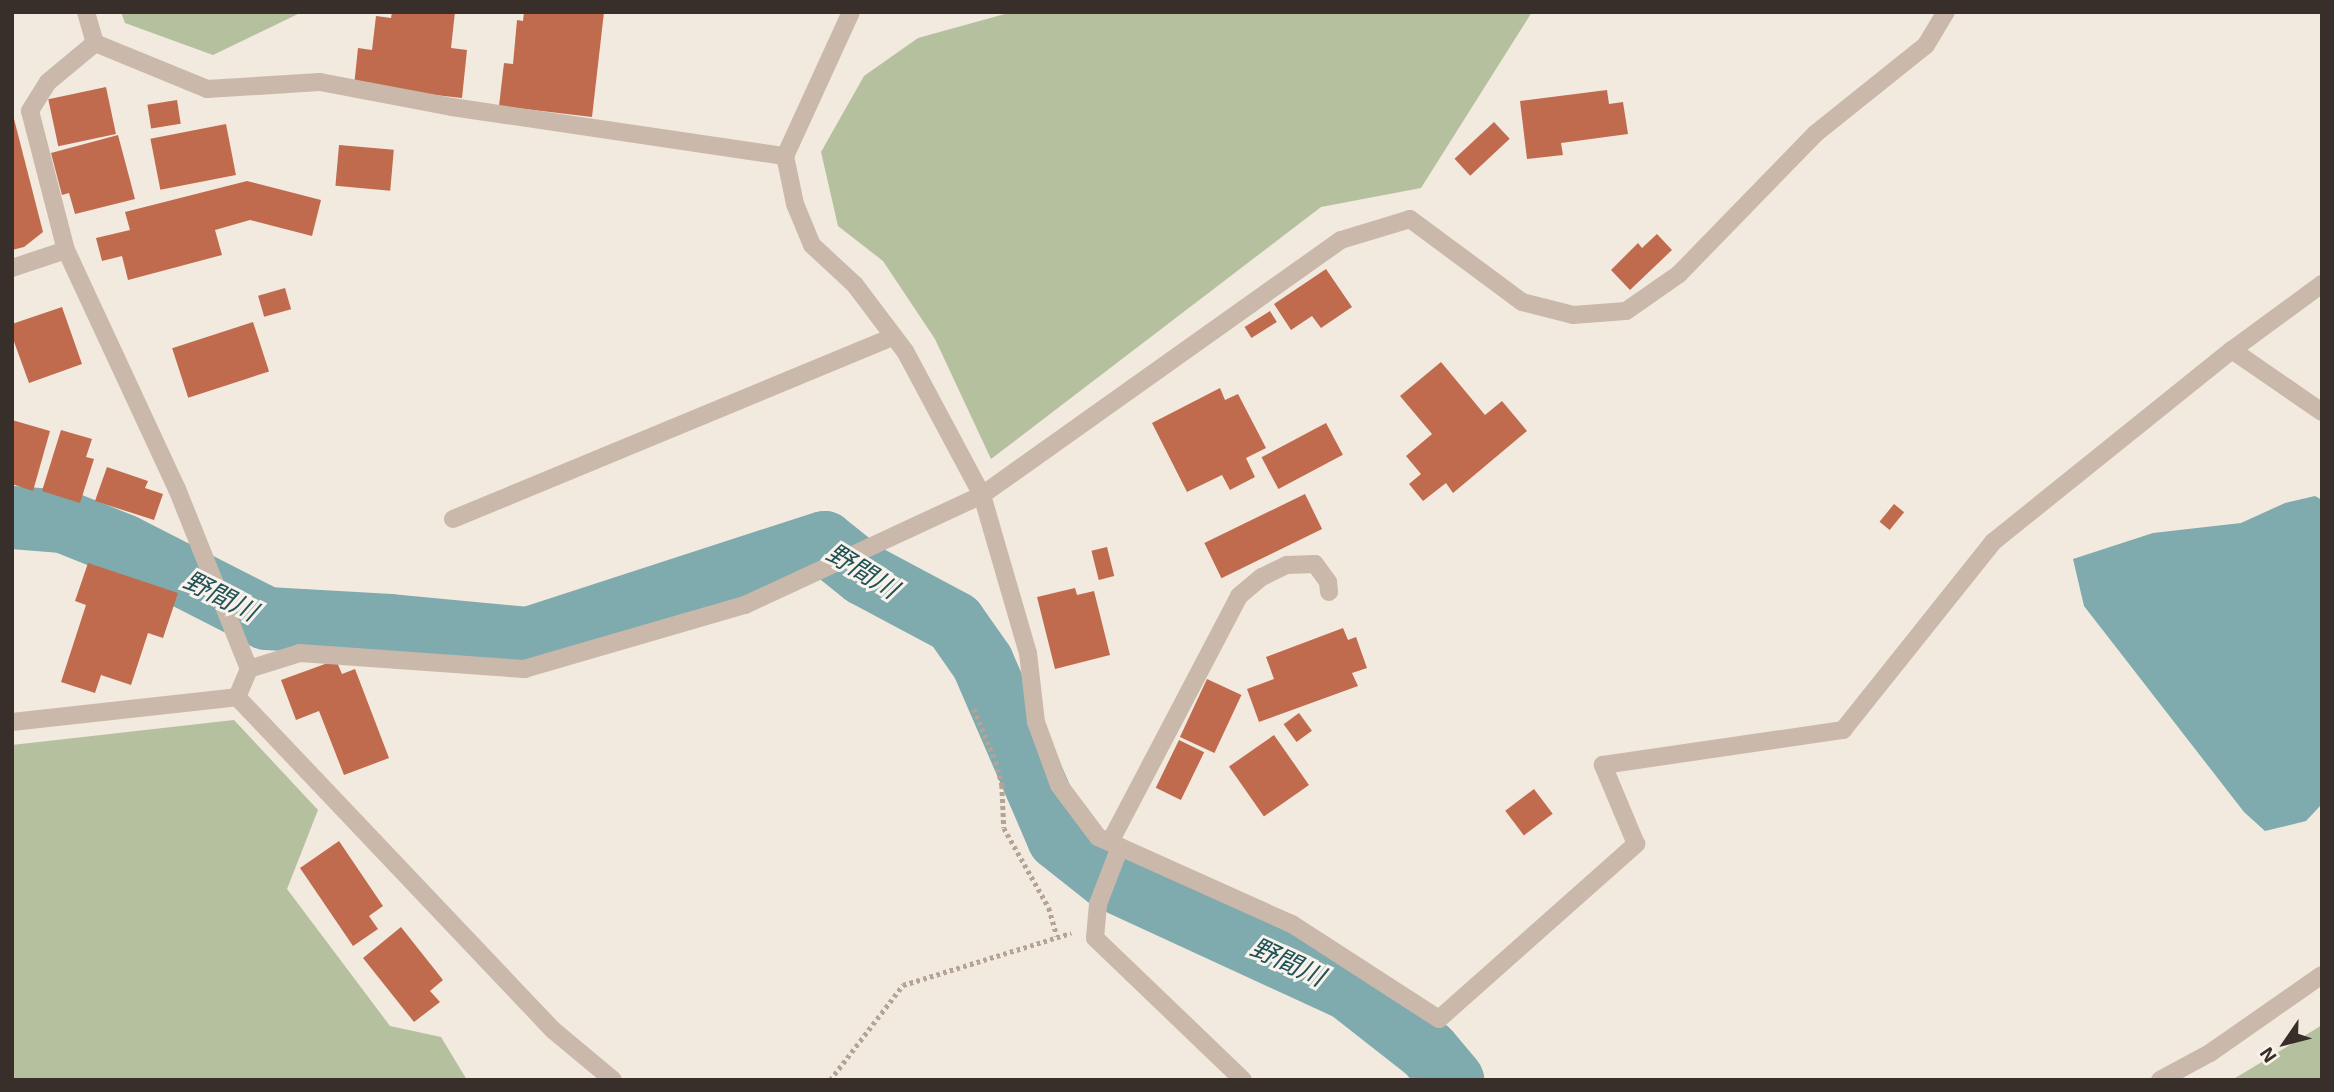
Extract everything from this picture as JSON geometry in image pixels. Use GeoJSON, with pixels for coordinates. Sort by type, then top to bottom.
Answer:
{"type":"FeatureCollection","features":[{"type":"Feature","properties":{"kind":"street"},"geometry":{"type":"LineString","coordinates":[[86,12],[95,43]]}},
{"type":"Feature","properties":{"kind":"street"},"geometry":{"type":"LineString","coordinates":[[851,12],[785,156],[795,204],[813,245],[855,285],[905,351],[982,495],[1028,653],[1036,722],[1059,785],[1098,837],[1292,924],[1439,1020],[1636,844],[1603,765],[1843,730],[1993,542],[2232,349],[2322,284]]}},
{"type":"Feature","properties":{"kind":"street"},"geometry":{"type":"LineString","coordinates":[[250,669],[300,653],[524,669],[745,605],[982,495],[1341,240],[1410,219],[1522,302],[1573,315],[1626,311],[1679,274],[1815,134],[1926,44],[1946,12]]}},
{"type":"Feature","properties":{"kind":"street"},"geometry":{"type":"LineString","coordinates":[[95,43],[207,89],[320,82],[452,107],[785,156]]}},
{"type":"Feature","properties":{"kind":"street"},"geometry":{"type":"LineString","coordinates":[[95,43],[48,82],[30,111],[66,250],[177,489],[250,669],[237,697]]}},
{"type":"Feature","properties":{"kind":"street"},"geometry":{"type":"LineString","coordinates":[[12,268],[66,250]]}},
{"type":"Feature","properties":{"kind":"street"},"geometry":{"type":"LineString","coordinates":[[453,519],[894,336]]}},
{"type":"Feature","properties":{"kind":"street"},"geometry":{"type":"LineString","coordinates":[[2232,349],[2322,412]]}},
{"type":"Feature","properties":{"kind":"street"},"geometry":{"type":"LineString","coordinates":[[1243,1080],[1094,938],[1098,904],[1115,844],[1239,596],[1262,577],[1287,565],[1306,564],[1315,564],[1328,582],[1329,592]]}},
{"type":"Feature","properties":{"kind":"street"},"geometry":{"type":"LineString","coordinates":[[12,722],[237,697]]}},
{"type":"Feature","properties":{"kind":"street"},"geometry":{"type":"LineString","coordinates":[[237,697],[553,1030],[613,1080]]}},
{"type":"Feature","properties":{"kind":"street"},"geometry":{"type":"LineString","coordinates":[[2160,1080],[2210,1054],[2322,975]]}},
{"type":"Feature","properties":{"kind":"path"},"geometry":{"type":"LineString","coordinates":[[974,709],[996,762],[1002,785],[1004,828],[1049,908],[1058,936]]}},
{"type":"Feature","properties":{"kind":"path"},"geometry":{"type":"LineString","coordinates":[[830,1080],[903,985],[1058,936],[1096,927]]}},
{"type":"Feature","properties":{"kind":"green space"},"geometry":{"type":"Polygon","coordinates":[[[121,12],[302,12],[213,55],[125,23],[121,12]]]}},
{"type":"Feature","properties":{"kind":"green space"},"geometry":{"type":"Polygon","coordinates":[[[1012,12],[1532,12],[1421,188],[1321,207],[991,459],[935,339],[883,261],[838,226],[821,152],[864,76],[918,38],[1012,12]]]}},
{"type":"Feature","properties":{"kind":"green space"},"geometry":{"type":"Polygon","coordinates":[[[234,720],[318,810],[287,889],[390,1026],[441,1037],[467,1080],[12,1080],[12,745],[234,720]]]}},
{"type":"Feature","properties":{"kind":"green space"},"geometry":{"type":"Polygon","coordinates":[[[2322,1025],[2322,1080],[2232,1080],[2275,1054],[2322,1025]]]}},
{"type":"Feature","properties":{"kind":"water"},"geometry":{"type":"Polygon","coordinates":[[[2315,496],[2322,500],[2322,804],[2306,821],[2265,831],[2244,812],[2084,606],[2073,559],[2153,533],[2241,523],[2285,503],[2315,496]]]}},
{"type":"Feature","properties":{"kind":"building"},"geometry":{"type":"Polygon","coordinates":[[[392,12],[455,12],[451,48],[467,50],[462,98],[354,86],[358,48],[372,50],[376,16],[391,18],[392,12]]]}},
{"type":"Feature","properties":{"kind":"building"},"geometry":{"type":"Polygon","coordinates":[[[524,12],[604,12],[592,117],[499,106],[504,63],[513,64],[517,20],[523,21],[524,12]]]}},
{"type":"Feature","properties":{"kind":"building"},"geometry":{"type":"Polygon","coordinates":[[[106,87],[116,134],[58,146],[48,99],[106,87]]]}},
{"type":"Feature","properties":{"kind":"building"},"geometry":{"type":"Polygon","coordinates":[[[1607,90],[1609,104],[1623,102],[1628,134],[1561,143],[1563,155],[1527,159],[1520,101],[1607,90]]]}},
{"type":"Feature","properties":{"kind":"building"},"geometry":{"type":"Polygon","coordinates":[[[177,100],[181,124],[151,128],[147,105],[177,100]]]}},
{"type":"Feature","properties":{"kind":"building"},"geometry":{"type":"Polygon","coordinates":[[[13,115],[43,232],[24,247],[12,250],[13,115]]]}},
{"type":"Feature","properties":{"kind":"building"},"geometry":{"type":"Polygon","coordinates":[[[1494,122],[1510,139],[1470,176],[1455,159],[1494,122]]]}},
{"type":"Feature","properties":{"kind":"building"},"geometry":{"type":"Polygon","coordinates":[[[226,124],[236,175],[160,190],[150,139],[226,124]]]}},
{"type":"Feature","properties":{"kind":"building"},"geometry":{"type":"Polygon","coordinates":[[[118,135],[135,199],[75,214],[69,193],[62,195],[51,153],[118,135]]]}},
{"type":"Feature","properties":{"kind":"building"},"geometry":{"type":"Polygon","coordinates":[[[339,145],[394,150],[390,191],[335,186],[339,145]]]}},
{"type":"Feature","properties":{"kind":"building"},"geometry":{"type":"Polygon","coordinates":[[[247,181],[321,200],[312,236],[250,220],[215,230],[222,255],[128,280],[122,256],[102,261],[96,238],[130,230],[125,212],[247,181]]]}},
{"type":"Feature","properties":{"kind":"building"},"geometry":{"type":"Polygon","coordinates":[[[1657,234],[1672,250],[1630,290],[1611,270],[1638,243],[1642,248],[1657,234]]]}},
{"type":"Feature","properties":{"kind":"building"},"geometry":{"type":"Polygon","coordinates":[[[1326,269],[1352,307],[1321,328],[1312,316],[1291,330],[1274,304],[1326,269]]]}},
{"type":"Feature","properties":{"kind":"building"},"geometry":{"type":"Polygon","coordinates":[[[285,288],[291,309],[264,317],[258,296],[285,288]]]}},
{"type":"Feature","properties":{"kind":"building"},"geometry":{"type":"Polygon","coordinates":[[[62,307],[82,364],[29,383],[12,336],[12,324],[62,307]]]}},
{"type":"Feature","properties":{"kind":"building"},"geometry":{"type":"Polygon","coordinates":[[[1270,311],[1277,322],[1251,338],[1245,327],[1270,311]]]}},
{"type":"Feature","properties":{"kind":"building"},"geometry":{"type":"Polygon","coordinates":[[[253,322],[269,371],[188,398],[172,348],[253,322]]]}},
{"type":"Feature","properties":{"kind":"building"},"geometry":{"type":"Polygon","coordinates":[[[1441,362],[1485,415],[1502,401],[1527,431],[1453,493],[1446,483],[1423,501],[1409,484],[1421,474],[1406,456],[1432,434],[1400,396],[1441,362]]]}},
{"type":"Feature","properties":{"kind":"building"},"geometry":{"type":"Polygon","coordinates":[[[1220,388],[1225,400],[1238,394],[1266,448],[1246,458],[1255,477],[1230,490],[1222,475],[1187,492],[1152,423],[1220,388]]]}},
{"type":"Feature","properties":{"kind":"building"},"geometry":{"type":"Polygon","coordinates":[[[12,420],[50,431],[33,491],[12,484],[12,420]]]}},
{"type":"Feature","properties":{"kind":"building"},"geometry":{"type":"Polygon","coordinates":[[[1326,423],[1343,455],[1278,489],[1262,457],[1326,423]]]}},
{"type":"Feature","properties":{"kind":"building"},"geometry":{"type":"Polygon","coordinates":[[[61,430],[92,439],[86,457],[94,459],[80,503],[42,491],[61,430]]]}},
{"type":"Feature","properties":{"kind":"building"},"geometry":{"type":"Polygon","coordinates":[[[107,467],[148,481],[145,488],[163,494],[154,520],[95,501],[107,467]]]}},
{"type":"Feature","properties":{"kind":"building"},"geometry":{"type":"Polygon","coordinates":[[[1305,494],[1322,529],[1221,578],[1204,543],[1305,494]]]}},
{"type":"Feature","properties":{"kind":"building"},"geometry":{"type":"Polygon","coordinates":[[[1894,504],[1904,512],[1890,530],[1880,522],[1894,504]]]}},
{"type":"Feature","properties":{"kind":"building"},"geometry":{"type":"Polygon","coordinates":[[[1107,547],[1114,576],[1099,580],[1091,551],[1107,547]]]}},
{"type":"Feature","properties":{"kind":"building"},"geometry":{"type":"Polygon","coordinates":[[[88,563],[178,593],[163,638],[148,633],[131,685],[101,675],[95,693],[61,682],[86,605],[75,601],[88,563]]]}},
{"type":"Feature","properties":{"kind":"building"},"geometry":{"type":"Polygon","coordinates":[[[1075,588],[1077,595],[1094,591],[1110,655],[1055,669],[1037,597],[1075,588]]]}},
{"type":"Feature","properties":{"kind":"building"},"geometry":{"type":"Polygon","coordinates":[[[1343,628],[1348,640],[1356,637],[1367,668],[1352,673],[1358,686],[1259,722],[1247,689],[1274,679],[1266,657],[1343,628]]]}},
{"type":"Feature","properties":{"kind":"building"},"geometry":{"type":"Polygon","coordinates":[[[336,660],[342,674],[355,669],[389,758],[344,775],[319,711],[296,720],[281,680],[336,660]]]}},
{"type":"Feature","properties":{"kind":"building"},"geometry":{"type":"Polygon","coordinates":[[[1207,679],[1241,695],[1214,753],[1180,737],[1207,679]]]}},
{"type":"Feature","properties":{"kind":"building"},"geometry":{"type":"Polygon","coordinates":[[[1299,713],[1312,731],[1297,742],[1284,724],[1299,713]]]}},
{"type":"Feature","properties":{"kind":"building"},"geometry":{"type":"Polygon","coordinates":[[[1274,735],[1309,785],[1264,817],[1229,767],[1274,735]]]}},
{"type":"Feature","properties":{"kind":"building"},"geometry":{"type":"Polygon","coordinates":[[[1179,740],[1204,752],[1181,800],[1156,788],[1179,740]]]}},
{"type":"Feature","properties":{"kind":"building"},"geometry":{"type":"Polygon","coordinates":[[[1534,789],[1553,814],[1524,835],[1505,811],[1534,789]]]}},
{"type":"Feature","properties":{"kind":"building"},"geometry":{"type":"Polygon","coordinates":[[[339,841],[383,906],[369,916],[378,929],[353,946],[300,868],[339,841]]]}},
{"type":"Feature","properties":{"kind":"building"},"geometry":{"type":"Polygon","coordinates":[[[401,927],[443,980],[430,991],[440,1002],[414,1022],[363,958],[401,927]]]}},
{"type":"Feature","properties":{"kind":"waterway","name":"野間川"},"geometry":{"type":"LineString","coordinates":[[12,517],[63,521],[123,545],[266,618],[390,625],[528,638],[824,542],[864,574],[954,622],[982,662],[1058,838],[1110,879],[1349,989],[1428,1051],[1452,1080]]}}]}
